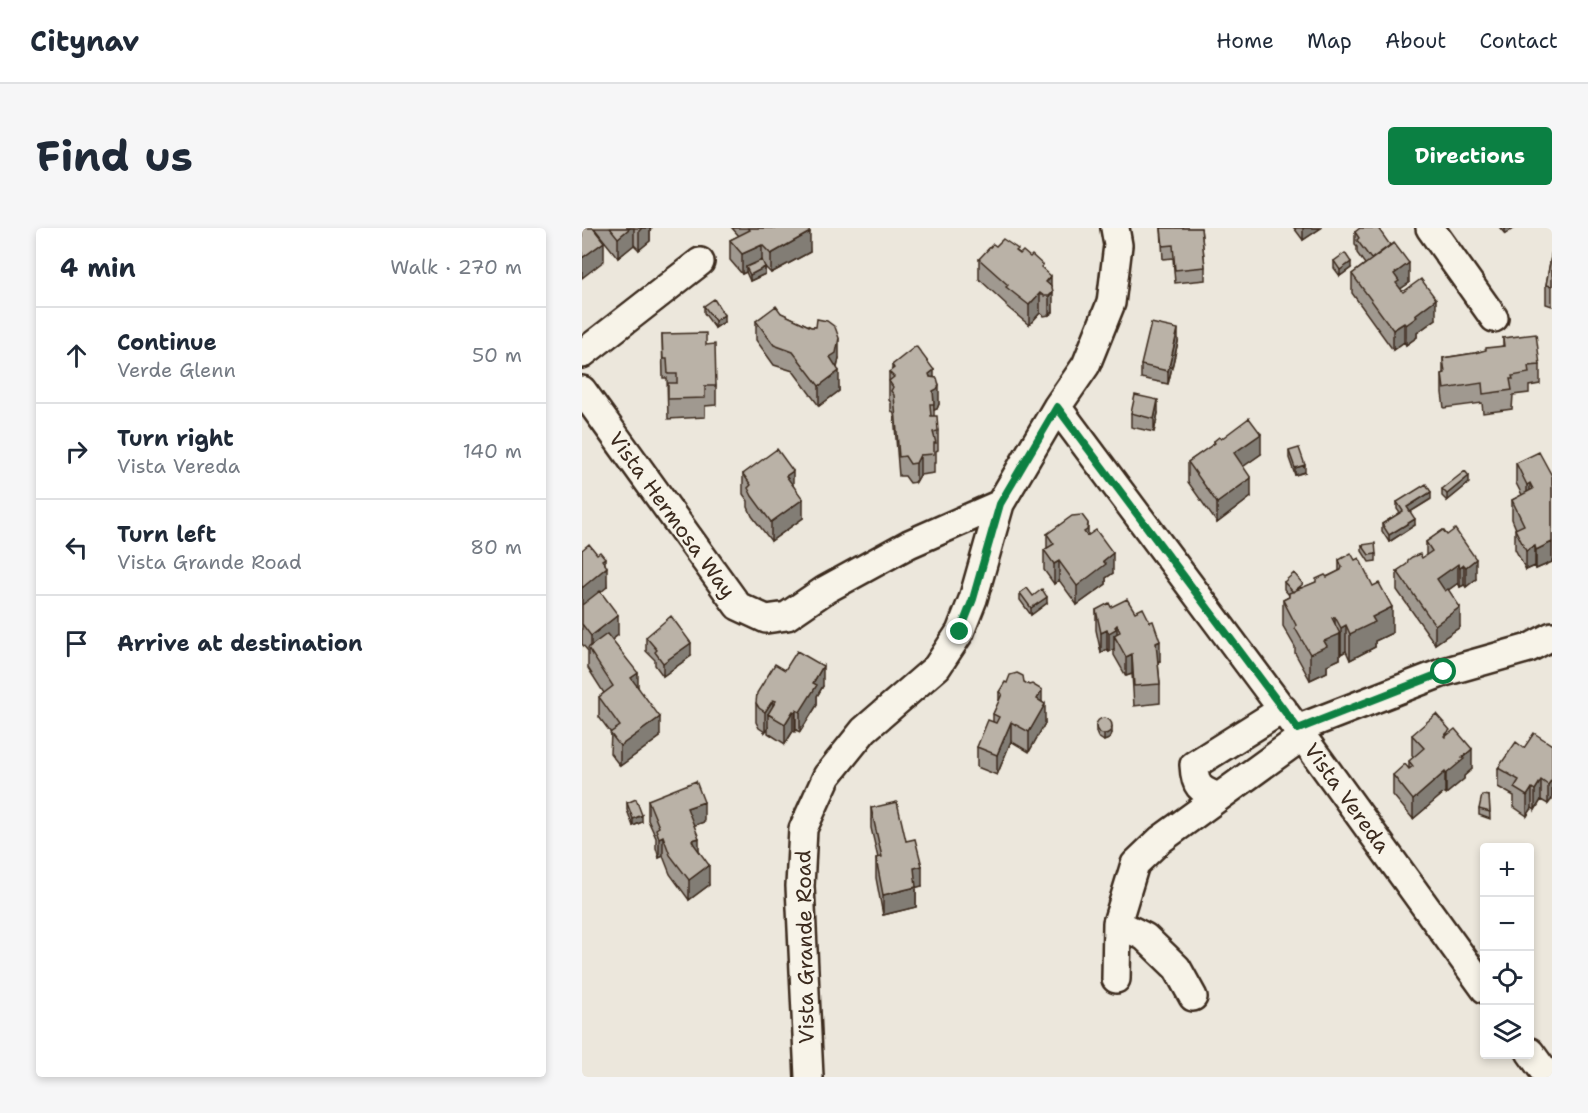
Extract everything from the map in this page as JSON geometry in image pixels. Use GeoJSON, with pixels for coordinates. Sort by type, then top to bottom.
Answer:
{"type":"FeatureCollection","features":[{"type":"Feature","properties":{"kind":"street","name":"Vista Grande Road"},"geometry":{"type":"LineString","coordinates":[[809,1077],[800,886],[803,829],[827,776],[864,730],[937,667],[960,632],[973,599],[1000,504],[1057,407],[1086,365],[1111,303],[1118,245],[1115,228]]}},
{"type":"Feature","properties":{"kind":"street"},"geometry":{"type":"LineString","coordinates":[[1430,228],[1494,318]]}},
{"type":"Feature","properties":{"kind":"street"},"geometry":{"type":"LineString","coordinates":[[582,354],[700,262]]}},
{"type":"Feature","properties":{"kind":"street","name":"Vista Hermosa Way"},"geometry":{"type":"LineString","coordinates":[[582,390],[738,606],[766,620],[787,616],[825,590],[909,544],[1000,504]]}},
{"type":"Feature","properties":{"kind":"street","name":"Vista Vereda"},"geometry":{"type":"LineString","coordinates":[[1057,407],[1294,725],[1480,982]]}},
{"type":"Feature","properties":{"kind":"street"},"geometry":{"type":"LineString","coordinates":[[1219,797],[1203,791],[1195,779],[1194,765],[1294,725],[1444,672],[1529,648],[1552,636]]}},
{"type":"Feature","properties":{"kind":"street"},"geometry":{"type":"LineString","coordinates":[[1116,979],[1117,923],[1135,864],[1160,840],[1219,797],[1294,725]]}},
{"type":"Feature","properties":{"kind":"street"},"geometry":{"type":"LineString","coordinates":[[1117,923],[1145,938],[1177,968],[1193,997]]}},
{"type":"Feature","properties":{"kind":"street"},"geometry":{"type":"LineString","coordinates":[[1534,1058],[1548,1077]]}},
{"type":"Feature","properties":{"kind":"building"},"geometry":{"type":"Polygon","coordinates":[[[582,228],[593,228],[604,242],[582,258],[582,228]]]}},
{"type":"Feature","properties":{"kind":"building"},"geometry":{"type":"Polygon","coordinates":[[[610,228],[630,228],[618,238],[610,228]]]}},
{"type":"Feature","properties":{"kind":"building"},"geometry":{"type":"Polygon","coordinates":[[[748,228],[807,228],[810,232],[771,254],[762,245],[742,254],[730,240],[750,230],[748,228]]]}},
{"type":"Feature","properties":{"kind":"building"},"geometry":{"type":"Polygon","coordinates":[[[1161,228],[1201,228],[1205,267],[1175,270],[1173,245],[1163,246],[1161,228]]]}},
{"type":"Feature","properties":{"kind":"building"},"geometry":{"type":"Polygon","coordinates":[[[1360,228],[1378,228],[1390,245],[1371,259],[1357,240],[1359,238],[1355,232],[1360,228]]]}},
{"type":"Feature","properties":{"kind":"building"},"geometry":{"type":"Polygon","coordinates":[[[1003,239],[1018,249],[1016,251],[1020,254],[1023,251],[1030,257],[1032,255],[1043,265],[1041,267],[1051,276],[1046,282],[1052,287],[1053,292],[1049,296],[1040,293],[1029,305],[1006,287],[1008,285],[979,259],[993,244],[996,246],[1003,239]]]}},
{"type":"Feature","properties":{"kind":"building"},"geometry":{"type":"Polygon","coordinates":[[[1394,243],[1409,263],[1394,274],[1399,281],[1396,283],[1403,292],[1421,279],[1436,299],[1406,325],[1404,323],[1393,330],[1352,274],[1394,243]]]}},
{"type":"Feature","properties":{"kind":"building"},"geometry":{"type":"Polygon","coordinates":[[[1552,251],[1552,286],[1546,285],[1552,251]]]}},
{"type":"Feature","properties":{"kind":"building"},"geometry":{"type":"Polygon","coordinates":[[[1345,253],[1351,262],[1340,270],[1334,261],[1345,253]]]}},
{"type":"Feature","properties":{"kind":"building"},"geometry":{"type":"Polygon","coordinates":[[[762,260],[765,267],[750,275],[746,267],[762,260]]]}},
{"type":"Feature","properties":{"kind":"building"},"geometry":{"type":"Polygon","coordinates":[[[714,299],[724,315],[715,321],[704,306],[714,299]]]}},
{"type":"Feature","properties":{"kind":"building"},"geometry":{"type":"Polygon","coordinates":[[[776,306],[781,313],[811,327],[816,327],[817,319],[827,321],[835,327],[839,338],[836,353],[830,357],[839,371],[819,386],[793,352],[774,345],[756,321],[776,306]]]}},
{"type":"Feature","properties":{"kind":"building"},"geometry":{"type":"Polygon","coordinates":[[[1151,323],[1178,329],[1168,371],[1141,365],[1151,323]]]}},
{"type":"Feature","properties":{"kind":"building"},"geometry":{"type":"Polygon","coordinates":[[[706,333],[706,345],[715,344],[716,386],[705,386],[705,398],[668,399],[668,383],[677,383],[677,374],[668,374],[667,359],[663,359],[662,334],[706,333]]]}},
{"type":"Feature","properties":{"kind":"building"},"geometry":{"type":"Polygon","coordinates":[[[1536,334],[1540,365],[1528,366],[1529,373],[1512,376],[1513,379],[1510,379],[1512,390],[1483,394],[1482,383],[1444,389],[1443,358],[1504,346],[1503,338],[1536,334]]]}},
{"type":"Feature","properties":{"kind":"building"},"geometry":{"type":"Polygon","coordinates":[[[916,346],[934,370],[929,374],[930,377],[937,378],[939,385],[933,391],[934,404],[930,404],[931,416],[937,416],[938,431],[933,432],[936,443],[934,443],[934,454],[920,455],[916,463],[910,464],[905,456],[899,457],[894,395],[891,391],[893,387],[889,381],[894,377],[889,372],[894,368],[892,365],[916,346]]]}},
{"type":"Feature","properties":{"kind":"building"},"geometry":{"type":"Polygon","coordinates":[[[1135,395],[1158,400],[1154,419],[1131,413],[1135,395]]]}},
{"type":"Feature","properties":{"kind":"building"},"geometry":{"type":"Polygon","coordinates":[[[1249,418],[1261,434],[1234,453],[1251,478],[1217,503],[1188,462],[1215,443],[1214,441],[1219,437],[1221,439],[1249,418]]]}},
{"type":"Feature","properties":{"kind":"building"},"geometry":{"type":"Polygon","coordinates":[[[1299,448],[1305,465],[1295,468],[1289,451],[1299,448]]]}},
{"type":"Feature","properties":{"kind":"building"},"geometry":{"type":"Polygon","coordinates":[[[777,449],[793,471],[786,476],[803,499],[771,522],[752,496],[748,488],[751,485],[743,474],[777,449]]]}},
{"type":"Feature","properties":{"kind":"building"},"geometry":{"type":"Polygon","coordinates":[[[1539,452],[1552,476],[1552,542],[1536,550],[1535,546],[1526,551],[1515,529],[1524,525],[1512,500],[1533,489],[1530,483],[1527,485],[1516,463],[1539,452]]]}},
{"type":"Feature","properties":{"kind":"building"},"geometry":{"type":"Polygon","coordinates":[[[1465,471],[1469,476],[1447,494],[1442,489],[1465,471]]]}},
{"type":"Feature","properties":{"kind":"building"},"geometry":{"type":"Polygon","coordinates":[[[1426,484],[1431,492],[1407,507],[1415,519],[1389,535],[1382,524],[1403,511],[1397,502],[1426,484]]]}},
{"type":"Feature","properties":{"kind":"building"},"geometry":{"type":"Polygon","coordinates":[[[1082,515],[1088,523],[1087,530],[1084,532],[1087,536],[1096,530],[1113,553],[1103,561],[1106,564],[1077,586],[1059,561],[1054,564],[1044,550],[1054,544],[1047,534],[1072,516],[1082,515]]]}},
{"type":"Feature","properties":{"kind":"building"},"geometry":{"type":"Polygon","coordinates":[[[1455,529],[1476,559],[1466,567],[1464,565],[1460,568],[1458,564],[1437,579],[1445,591],[1448,589],[1460,607],[1435,625],[1397,571],[1412,557],[1420,554],[1422,558],[1432,551],[1426,542],[1443,530],[1447,535],[1455,529]]]}},
{"type":"Feature","properties":{"kind":"building"},"geometry":{"type":"Polygon","coordinates":[[[1375,543],[1376,554],[1369,555],[1362,545],[1375,543]]]}},
{"type":"Feature","properties":{"kind":"building"},"geometry":{"type":"Polygon","coordinates":[[[589,544],[597,554],[600,552],[605,558],[602,560],[607,567],[582,588],[582,550],[589,544]]]}},
{"type":"Feature","properties":{"kind":"building"},"geometry":{"type":"Polygon","coordinates":[[[1351,553],[1355,560],[1359,558],[1373,586],[1379,583],[1392,607],[1372,617],[1375,622],[1350,634],[1346,625],[1341,628],[1335,617],[1332,618],[1340,634],[1324,641],[1327,646],[1310,654],[1283,600],[1289,597],[1289,593],[1316,582],[1316,579],[1325,575],[1327,577],[1341,570],[1339,560],[1351,553]]]}},
{"type":"Feature","properties":{"kind":"building"},"geometry":{"type":"Polygon","coordinates":[[[1294,573],[1303,584],[1293,592],[1284,582],[1294,573]]]}},
{"type":"Feature","properties":{"kind":"building"},"geometry":{"type":"Polygon","coordinates":[[[1027,588],[1033,596],[1042,589],[1047,597],[1031,608],[1020,593],[1027,588]]]}},
{"type":"Feature","properties":{"kind":"building"},"geometry":{"type":"Polygon","coordinates":[[[600,591],[618,615],[591,636],[582,624],[582,605],[600,591]]]}},
{"type":"Feature","properties":{"kind":"building"},"geometry":{"type":"Polygon","coordinates":[[[1127,599],[1135,612],[1143,608],[1150,622],[1153,621],[1160,641],[1156,643],[1160,684],[1134,686],[1132,654],[1126,657],[1114,635],[1120,632],[1117,625],[1116,629],[1109,633],[1107,630],[1101,633],[1096,610],[1109,603],[1111,607],[1127,599]]]}},
{"type":"Feature","properties":{"kind":"building"},"geometry":{"type":"Polygon","coordinates":[[[671,616],[691,643],[663,663],[655,652],[657,650],[646,637],[671,616]]]}},
{"type":"Feature","properties":{"kind":"building"},"geometry":{"type":"Polygon","coordinates":[[[607,634],[638,673],[631,678],[660,717],[620,746],[610,733],[620,726],[599,697],[613,686],[588,648],[607,634]]]}},
{"type":"Feature","properties":{"kind":"building"},"geometry":{"type":"Polygon","coordinates":[[[797,651],[823,666],[813,683],[817,685],[800,712],[793,711],[785,724],[768,714],[776,701],[773,700],[765,712],[756,703],[757,693],[775,664],[785,670],[797,651]]]}},
{"type":"Feature","properties":{"kind":"building"},"geometry":{"type":"Polygon","coordinates":[[[1017,673],[1023,676],[1024,682],[1042,690],[1037,699],[1045,704],[1029,732],[1011,722],[997,755],[977,747],[988,720],[996,723],[999,717],[993,714],[1002,694],[999,692],[1005,682],[1007,683],[1010,675],[1017,673]]]}},
{"type":"Feature","properties":{"kind":"building"},"geometry":{"type":"Polygon","coordinates":[[[1436,714],[1450,730],[1445,737],[1455,729],[1472,749],[1462,758],[1464,759],[1413,800],[1393,775],[1405,764],[1409,769],[1413,766],[1409,761],[1424,748],[1412,735],[1436,714]]]}},
{"type":"Feature","properties":{"kind":"building"},"geometry":{"type":"Polygon","coordinates":[[[1104,718],[1112,726],[1104,734],[1096,726],[1104,718]]]}},
{"type":"Feature","properties":{"kind":"building"},"geometry":{"type":"Polygon","coordinates":[[[1534,733],[1552,745],[1552,779],[1548,785],[1541,780],[1535,790],[1532,788],[1527,796],[1514,788],[1519,780],[1498,768],[1516,742],[1524,748],[1534,733]]]}},
{"type":"Feature","properties":{"kind":"building"},"geometry":{"type":"Polygon","coordinates":[[[696,781],[704,802],[687,808],[699,838],[692,840],[693,843],[709,865],[689,880],[670,855],[663,836],[659,838],[656,829],[659,827],[648,800],[696,781]]]}},
{"type":"Feature","properties":{"kind":"building"},"geometry":{"type":"Polygon","coordinates":[[[1482,795],[1489,796],[1490,812],[1479,809],[1482,795]]]}},
{"type":"Feature","properties":{"kind":"building"},"geometry":{"type":"Polygon","coordinates":[[[636,799],[642,815],[633,819],[627,803],[636,799]]]}},
{"type":"Feature","properties":{"kind":"building"},"geometry":{"type":"Polygon","coordinates":[[[897,802],[906,841],[915,839],[922,866],[914,868],[916,887],[883,895],[876,858],[882,857],[871,808],[897,802]]]}},
{"type":"Feature","properties":{"kind":"route"},"geometry":{"type":"LineString","coordinates":[[960,632],[973,599],[1000,504],[1057,407],[1298,729],[1444,672]]}}]}
